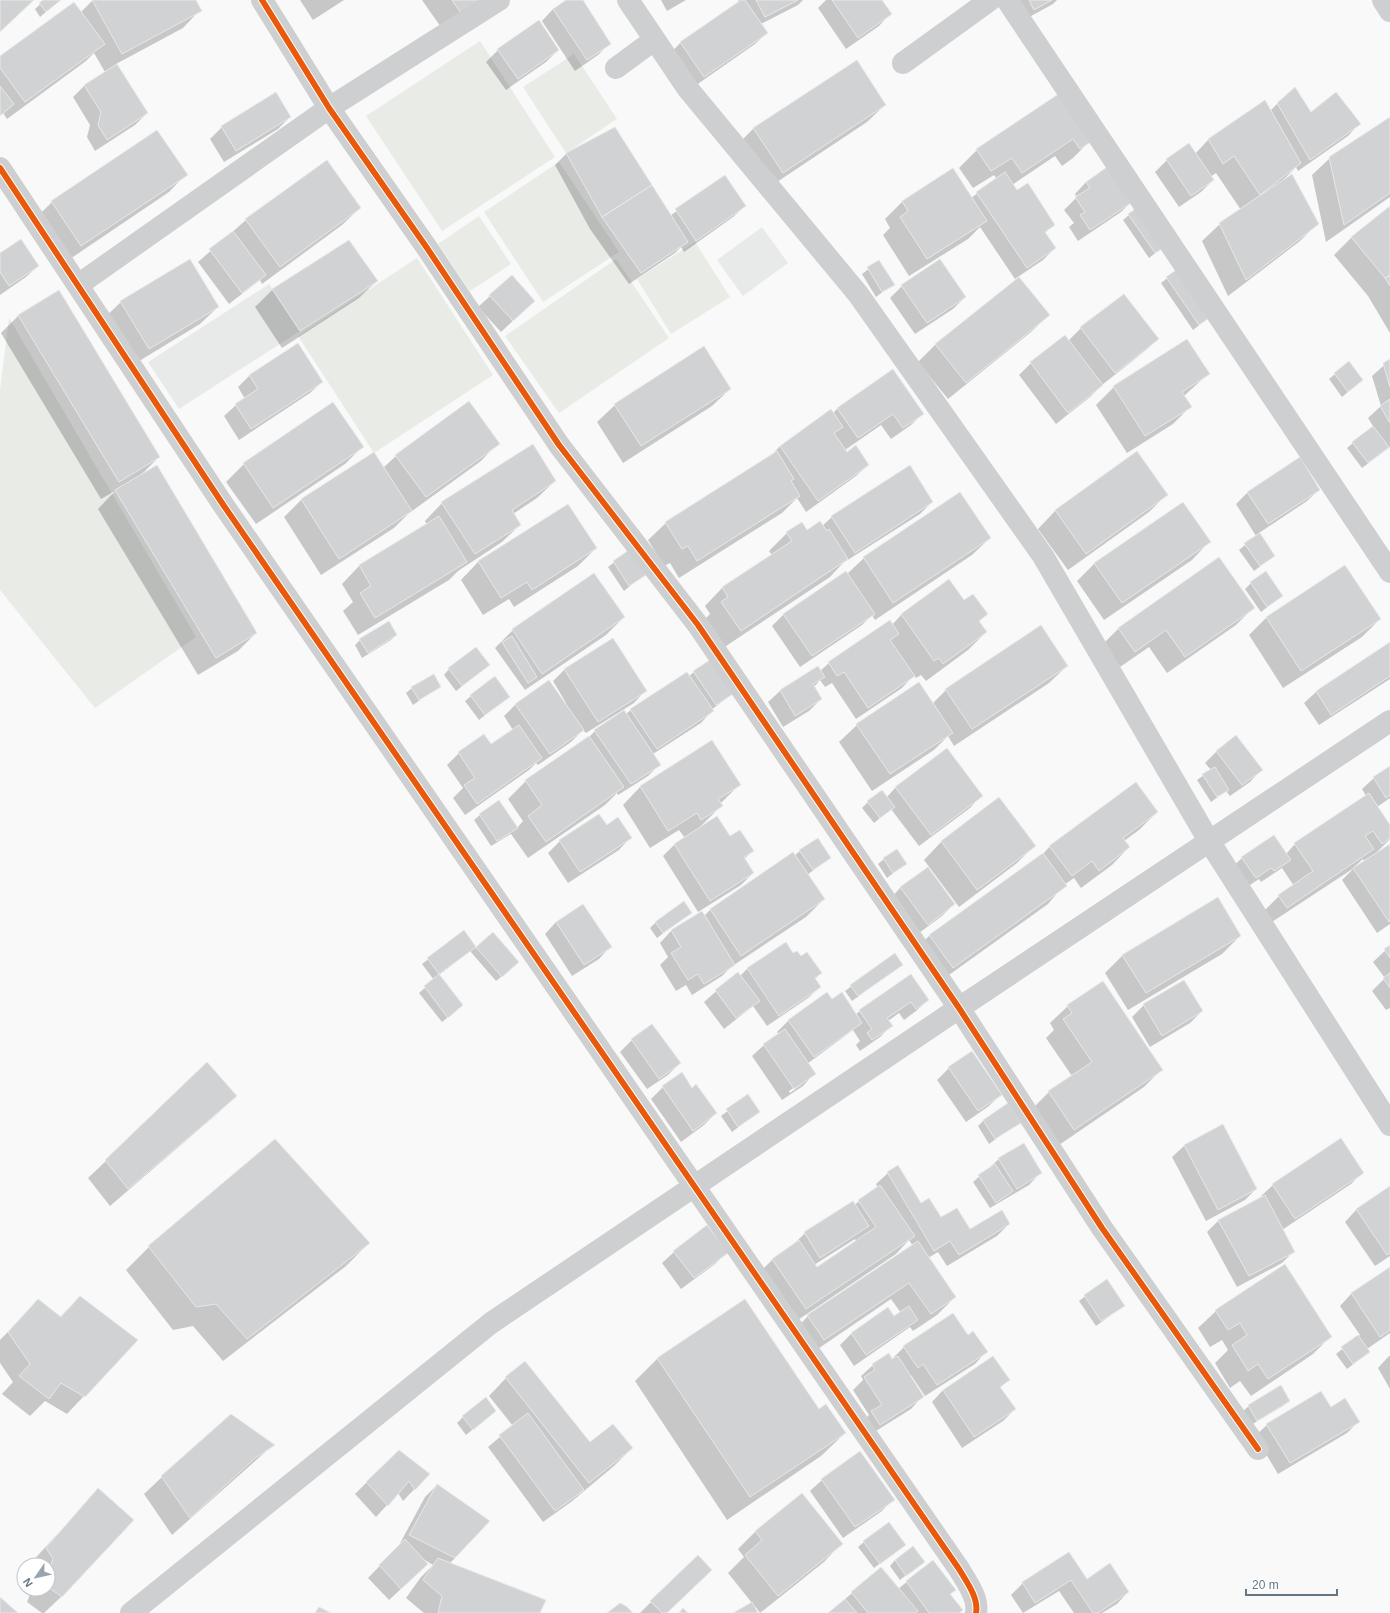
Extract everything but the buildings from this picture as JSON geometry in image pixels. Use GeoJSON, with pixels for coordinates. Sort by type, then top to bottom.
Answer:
{"type":"FeatureCollection","features":[{"type":"Feature","properties":{"kind":"street"},"geometry":{"type":"LineString","coordinates":[[262,0],[329,108],[559,445],[698,625],[959,1008],[1102,1228],[1258,1449]]}},
{"type":"Feature","properties":{"kind":"street"},"geometry":{"type":"LineString","coordinates":[[78,285],[329,108],[499,0]]}},
{"type":"Feature","properties":{"kind":"street"},"geometry":{"type":"LineString","coordinates":[[628,0],[688,89],[858,294],[1044,556],[1208,841],[1390,1125]]}},
{"type":"Feature","properties":{"kind":"street"},"geometry":{"type":"LineString","coordinates":[[903,63],[990,0]]}},
{"type":"Feature","properties":{"kind":"street"},"geometry":{"type":"LineString","coordinates":[[1007,0],[1390,572]]}},
{"type":"Feature","properties":{"kind":"street"},"geometry":{"type":"LineString","coordinates":[[1383,0],[1390,11]]}},
{"type":"Feature","properties":{"kind":"street"},"geometry":{"type":"LineString","coordinates":[[616,68],[654,40]]}},
{"type":"Feature","properties":{"kind":"street"},"geometry":{"type":"LineString","coordinates":[[0,168],[224,506],[959,1568],[975,1601],[977,1607],[976,1613]]}},
{"type":"Feature","properties":{"kind":"street"},"geometry":{"type":"LineString","coordinates":[[131,1613],[491,1323],[1208,841],[1390,721]]}},
{"type":"Feature","properties":{"kind":"shaded area"},"geometry":{"type":"Polygon","coordinates":[[[480,41],[555,157],[442,231],[366,116],[480,41]]]}},
{"type":"Feature","properties":{"kind":"shaded area"},"geometry":{"type":"Polygon","coordinates":[[[574,54],[617,119],[566,153],[523,87],[574,54]]]}},
{"type":"Feature","properties":{"kind":"shaded area"},"geometry":{"type":"Polygon","coordinates":[[[559,162],[619,252],[543,302],[484,212],[559,162]]]}},
{"type":"Feature","properties":{"kind":"shaded area"},"geometry":{"type":"Polygon","coordinates":[[[479,216],[511,264],[470,291],[438,244],[479,216]]]}},
{"type":"Feature","properties":{"kind":"shaded area"},"geometry":{"type":"Polygon","coordinates":[[[762,227],[788,263],[743,296],[717,260],[762,227]]]}},
{"type":"Feature","properties":{"kind":"shaded area"},"geometry":{"type":"Polygon","coordinates":[[[695,242],[730,297],[671,334],[637,279],[695,242]]]}},
{"type":"Feature","properties":{"kind":"shaded area"},"geometry":{"type":"Polygon","coordinates":[[[417,258],[493,375],[374,453],[298,336],[417,258]]]}},
{"type":"Feature","properties":{"kind":"shaded area"},"geometry":{"type":"Polygon","coordinates":[[[616,259],[669,338],[559,413],[505,336],[616,259]]]}},
{"type":"Feature","properties":{"kind":"shaded area"},"geometry":{"type":"Polygon","coordinates":[[[269,284],[300,331],[179,409],[148,362],[269,284]]]}},
{"type":"Feature","properties":{"kind":"shaded area"},"geometry":{"type":"Polygon","coordinates":[[[9,318],[196,637],[95,708],[0,590],[0,391],[9,318]]]}},
{"type":"Feature","properties":{"kind":"cycle path"},"geometry":{"type":"LineString","coordinates":[[262,0],[329,108],[427,248],[559,445],[698,625],[959,1008],[1102,1228],[1258,1449]]}},
{"type":"Feature","properties":{"kind":"cycle path"},"geometry":{"type":"LineString","coordinates":[[0,168],[224,506],[959,1569],[976,1601],[976,1613]]}}]}
